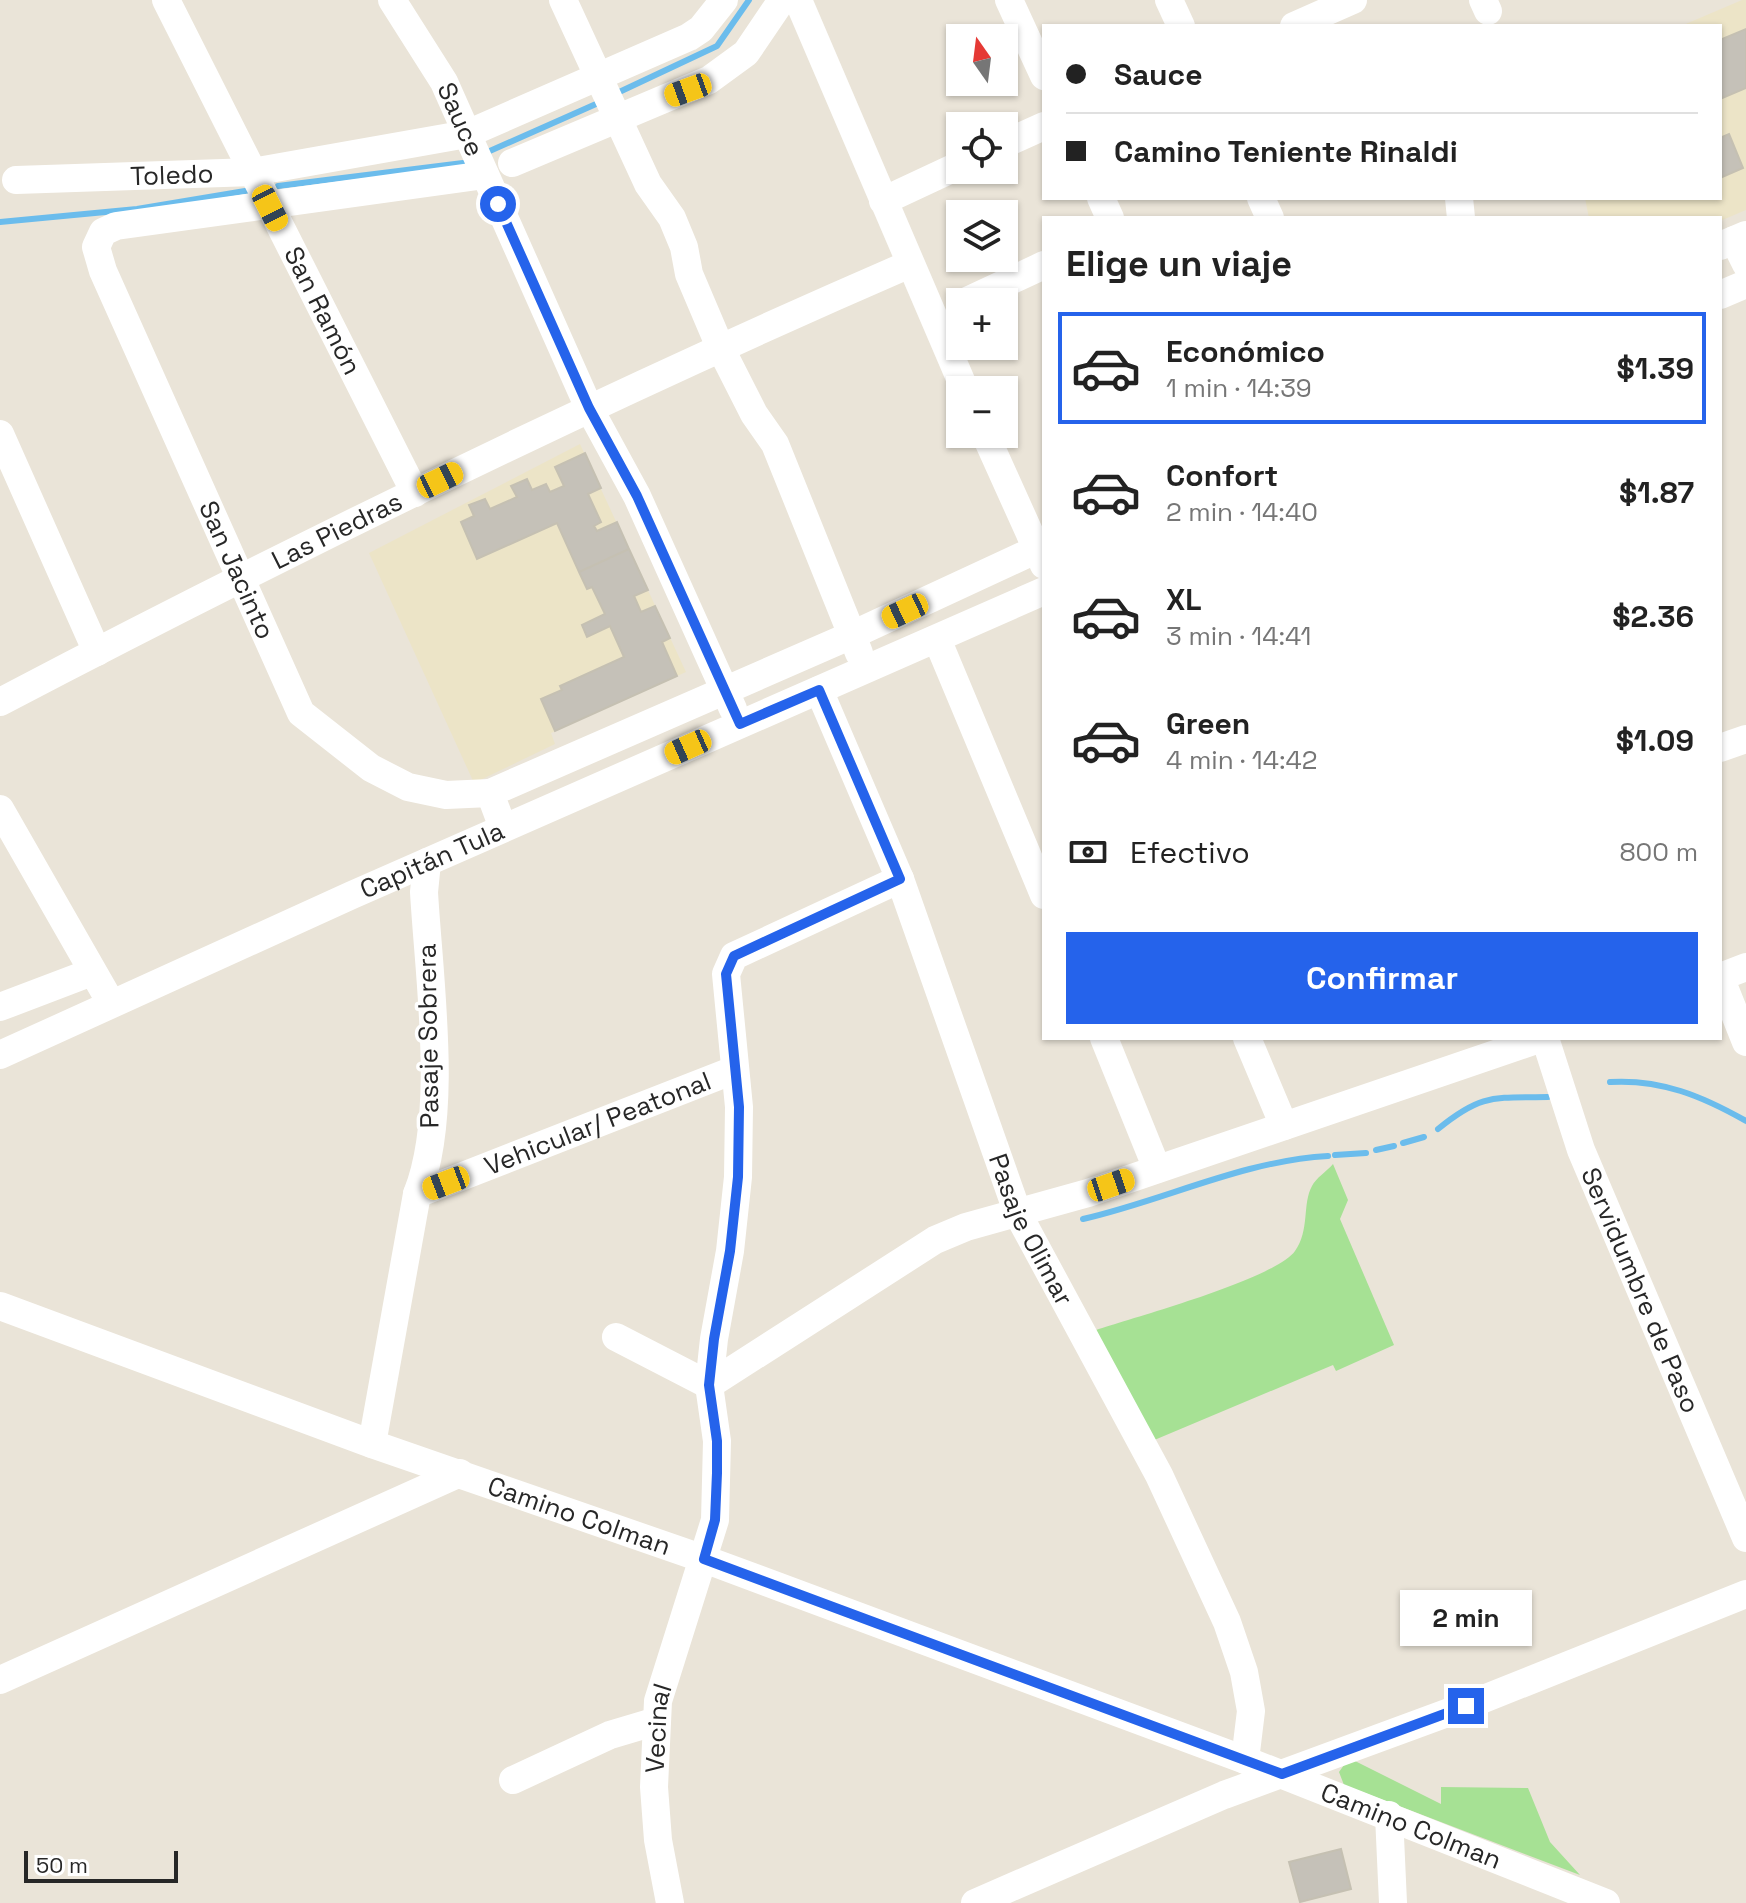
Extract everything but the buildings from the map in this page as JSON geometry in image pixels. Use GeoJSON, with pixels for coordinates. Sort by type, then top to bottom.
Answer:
{"type":"FeatureCollection","features":[{"type":"Feature","properties":{"kind":"street","name":"San Ramón"},"geometry":{"type":"LineString","coordinates":[[166,0],[415,493]]}},
{"type":"Feature","properties":{"kind":"street","name":"Sauce"},"geometry":{"type":"LineString","coordinates":[[392,0],[444,82],[589,408],[637,496],[740,724]]}},
{"type":"Feature","properties":{"kind":"street"},"geometry":{"type":"LineString","coordinates":[[563,0],[648,184],[672,218],[684,247],[689,274],[720,347],[754,414],[775,444],[866,669]]}},
{"type":"Feature","properties":{"kind":"street"},"geometry":{"type":"LineString","coordinates":[[467,134],[689,37],[701,29],[724,0]]}},
{"type":"Feature","properties":{"kind":"street"},"geometry":{"type":"LineString","coordinates":[[512,163],[616,117],[688,90],[728,67],[746,53],[782,0]]}},
{"type":"Feature","properties":{"kind":"street"},"geometry":{"type":"LineString","coordinates":[[798,0],[959,376]]}},
{"type":"Feature","properties":{"kind":"street"},"geometry":{"type":"LineString","coordinates":[[1009,0],[1042,72]]}},
{"type":"Feature","properties":{"kind":"street"},"geometry":{"type":"LineString","coordinates":[[1169,0],[1180,24]]}},
{"type":"Feature","properties":{"kind":"street"},"geometry":{"type":"LineString","coordinates":[[1300,24],[1346,8]]}},
{"type":"Feature","properties":{"kind":"street"},"geometry":{"type":"LineString","coordinates":[[1018,138],[1042,127]]}},
{"type":"Feature","properties":{"kind":"street","name":"Toledo"},"geometry":{"type":"LineString","coordinates":[[16,180],[253,172],[467,134]]}},
{"type":"Feature","properties":{"kind":"street"},"geometry":{"type":"LineString","coordinates":[[883,201],[946,172]]}},
{"type":"Feature","properties":{"kind":"street"},"geometry":{"type":"LineString","coordinates":[[270,208],[485,175]]}},
{"type":"Feature","properties":{"kind":"street","name":"San Jacinto"},"geometry":{"type":"LineString","coordinates":[[270,208],[116,226],[103,232],[96,247],[103,271],[238,580],[301,713],[371,768],[408,787],[446,795],[490,793]]}},
{"type":"Feature","properties":{"kind":"street"},"geometry":{"type":"LineString","coordinates":[[589,408],[910,264]]}},
{"type":"Feature","properties":{"kind":"street"},"geometry":{"type":"LineString","coordinates":[[994,288],[1042,266]]}},
{"type":"Feature","properties":{"kind":"street"},"geometry":{"type":"LineString","coordinates":[[1722,294],[1746,284]]}},
{"type":"Feature","properties":{"kind":"street"},"geometry":{"type":"LineString","coordinates":[[933,317],[946,311]]}},
{"type":"Feature","properties":{"kind":"street","name":"Las Piedras"},"geometry":{"type":"LineString","coordinates":[[0,702],[238,580],[589,408]]}},
{"type":"Feature","properties":{"kind":"street"},"geometry":{"type":"LineString","coordinates":[[0,434],[97,652]]}},
{"type":"Feature","properties":{"kind":"street"},"geometry":{"type":"LineString","coordinates":[[503,828],[490,793],[1042,553],[992,448]]}},
{"type":"Feature","properties":{"kind":"street","name":"Capitán Tula"},"geometry":{"type":"LineString","coordinates":[[0,1055],[503,828],[1042,592]]}},
{"type":"Feature","properties":{"kind":"street"},"geometry":{"type":"LineString","coordinates":[[937,639],[1042,890]]}},
{"type":"Feature","properties":{"kind":"street","name":"Pasaje Olimar"},"geometry":{"type":"LineString","coordinates":[[819,690],[900,879],[1018,1214],[1159,1475],[1227,1622],[1244,1672],[1251,1711],[1245,1760]]}},
{"type":"Feature","properties":{"kind":"street"},"geometry":{"type":"LineString","coordinates":[[1722,747],[1746,739]]}},
{"type":"Feature","properties":{"kind":"street"},"geometry":{"type":"LineString","coordinates":[[0,809],[111,1003]]}},
{"type":"Feature","properties":{"kind":"street","name":"Pasaje Sobrera"},"geometry":{"type":"LineString","coordinates":[[372,1444],[417,1194],[425,1175],[435,1117],[424,892],[427,862]]}},
{"type":"Feature","properties":{"kind":"street","name":"Vecinal"},"geometry":{"type":"LineString","coordinates":[[670,1903],[654,1787],[658,1701],[715,1520],[717,1441],[709,1385],[738,1177],[739,1107],[726,974],[734,956],[900,879]]}},
{"type":"Feature","properties":{"kind":"street"},"geometry":{"type":"LineString","coordinates":[[1722,976],[1746,967]]}},
{"type":"Feature","properties":{"kind":"street"},"geometry":{"type":"LineString","coordinates":[[0,1007],[92,972]]}},
{"type":"Feature","properties":{"kind":"street"},"geometry":{"type":"LineString","coordinates":[[1722,982],[1746,1042]]}},
{"type":"Feature","properties":{"kind":"street"},"geometry":{"type":"LineString","coordinates":[[1105,1040],[1157,1169]]}},
{"type":"Feature","properties":{"kind":"street"},"geometry":{"type":"LineString","coordinates":[[1248,1040],[1284,1126]]}},
{"type":"Feature","properties":{"kind":"street"},"geometry":{"type":"LineString","coordinates":[[616,1337],[709,1385],[935,1240],[1157,1169],[1537,1040]]}},
{"type":"Feature","properties":{"kind":"street","name":"Servidumbre de Paso"},"geometry":{"type":"LineString","coordinates":[[1544,1040],[1581,1150],[1746,1538]]}},
{"type":"Feature","properties":{"kind":"street","name":"Vehicular/ Peatonal"},"geometry":{"type":"LineString","coordinates":[[417,1194],[734,1070]]}},
{"type":"Feature","properties":{"kind":"street","name":"Camino Colman"},"geometry":{"type":"LineString","coordinates":[[0,1306],[372,1444],[704,1559],[1245,1760],[1606,1903]]}},
{"type":"Feature","properties":{"kind":"street"},"geometry":{"type":"LineString","coordinates":[[0,1680],[460,1473]]}},
{"type":"Feature","properties":{"kind":"street"},"geometry":{"type":"LineString","coordinates":[[975,1903],[1011,1896],[1282,1774],[1466,1706],[1746,1594]]}},
{"type":"Feature","properties":{"kind":"street"},"geometry":{"type":"LineString","coordinates":[[513,1780],[610,1735],[657,1721]]}},
{"type":"Feature","properties":{"kind":"street"},"geometry":{"type":"LineString","coordinates":[[1389,1815],[1393,1903]]}},
{"type":"Feature","properties":{"kind":"shaded area"},"geometry":{"type":"Polygon","coordinates":[[[1746,0],[1746,210],[1722,220],[1722,216],[1589,216],[1585,200],[1722,200],[1722,24],[1686,24],[1746,0]]]}},
{"type":"Feature","properties":{"kind":"shaded area"},"geometry":{"type":"Polygon","coordinates":[[[580,444],[686,672],[551,733],[555,744],[474,783],[369,553],[580,444]]]}},
{"type":"Feature","properties":{"kind":"green space"},"geometry":{"type":"Polygon","coordinates":[[[1333,1164],[1348,1200],[1340,1219],[1394,1345],[1336,1371],[1333,1365],[1152,1441],[1096,1330],[1234,1285],[1282,1262],[1300,1243],[1312,1186],[1333,1164]]]}},
{"type":"Feature","properties":{"kind":"green space"},"geometry":{"type":"Polygon","coordinates":[[[1349,1758],[1441,1804],[1441,1787],[1528,1788],[1550,1842],[1580,1875],[1344,1785],[1339,1772],[1349,1758]]]}},
{"type":"Feature","properties":{"kind":"waterway"},"geometry":{"type":"LineString","coordinates":[[615,94],[717,46],[749,0]]}},
{"type":"Feature","properties":{"kind":"waterway"},"geometry":{"type":"LineString","coordinates":[[483,154],[596,104]]}},
{"type":"Feature","properties":{"kind":"waterway"},"geometry":{"type":"LineString","coordinates":[[278,186],[463,163]]}},
{"type":"Feature","properties":{"kind":"waterway"},"geometry":{"type":"LineString","coordinates":[[0,222],[137,209],[251,190]]}},
{"type":"Feature","properties":{"kind":"waterway"},"geometry":{"type":"LineString","coordinates":[[1610,1082],[1664,1086],[1713,1104],[1746,1121]]}},
{"type":"Feature","properties":{"kind":"waterway"},"geometry":{"type":"LineString","coordinates":[[1438,1129],[1478,1103],[1501,1098],[1548,1097]]}},
{"type":"Feature","properties":{"kind":"waterway"},"geometry":{"type":"LineString","coordinates":[[1403,1143],[1424,1137]]}},
{"type":"Feature","properties":{"kind":"waterway"},"geometry":{"type":"LineString","coordinates":[[1376,1150],[1394,1146]]}},
{"type":"Feature","properties":{"kind":"waterway"},"geometry":{"type":"LineString","coordinates":[[1335,1155],[1366,1153]]}},
{"type":"Feature","properties":{"kind":"waterway"},"geometry":{"type":"LineString","coordinates":[[1083,1219],[1265,1165],[1328,1156]]}},
{"type":"Feature","properties":{"kind":"route"},"geometry":{"type":"LineString","coordinates":[[498,204],[589,408],[637,496],[740,724],[819,690],[900,879],[734,956],[728,964],[726,974],[739,1107],[738,1177],[709,1385],[717,1441],[717,1473],[715,1520],[704,1559],[1282,1774],[1466,1706]]}}]}
